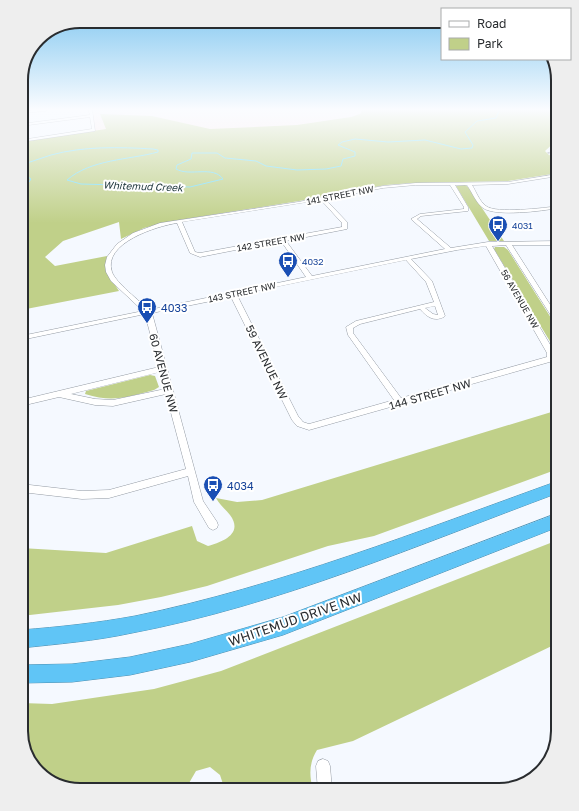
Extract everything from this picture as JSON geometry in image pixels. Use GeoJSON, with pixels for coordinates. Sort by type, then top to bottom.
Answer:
{"type":"FeatureCollection","features":[{"type":"Feature","properties":{"kind":"highway"},"geometry":{"type":"LineString","coordinates":[[465,520],[551,483]]}},
{"type":"Feature","properties":{"kind":"highway"},"geometry":{"type":"LineString","coordinates":[[28,638],[117,628],[189,612],[313,574],[551,489]]}},
{"type":"Feature","properties":{"kind":"highway","name":"WHITEMUD DRIVE NW"},"geometry":{"type":"LineString","coordinates":[[28,674],[72,673],[122,667],[190,653],[283,626],[551,523]]}},
{"type":"Feature","properties":{"kind":"street","name":"141 STREET NW"},"geometry":{"type":"LineString","coordinates":[[148,312],[113,280],[109,272],[108,265],[110,257],[116,248],[126,239],[148,229],[179,222],[394,186],[513,183],[551,176]]}},
{"type":"Feature","properties":{"kind":"street"},"geometry":{"type":"LineString","coordinates":[[449,249],[414,218],[420,215],[466,210],[452,184]]}},
{"type":"Feature","properties":{"kind":"street"},"geometry":{"type":"LineString","coordinates":[[469,184],[483,206],[488,209],[529,210],[551,208]]}},
{"type":"Feature","properties":{"kind":"street","name":"142 STREET NW"},"geometry":{"type":"LineString","coordinates":[[179,222],[192,251],[196,254],[205,254],[340,230],[346,227],[345,223],[322,199]]}},
{"type":"Feature","properties":{"kind":"street"},"geometry":{"type":"LineString","coordinates":[[283,240],[310,278]]}},
{"type":"Feature","properties":{"kind":"street","name":"143 STREET NW"},"geometry":{"type":"LineString","coordinates":[[28,337],[449,249],[488,244],[551,243]]}},
{"type":"Feature","properties":{"kind":"street","name":"56 AVENUE NW"},"geometry":{"type":"LineString","coordinates":[[488,244],[551,346]]}},
{"type":"Feature","properties":{"kind":"street"},"geometry":{"type":"LineString","coordinates":[[508,244],[551,311]]}},
{"type":"Feature","properties":{"kind":"street"},"geometry":{"type":"LineString","coordinates":[[407,258],[429,281],[442,314],[439,318],[431,316],[421,307]]}},
{"type":"Feature","properties":{"kind":"street","name":"59 AVENUE NW"},"geometry":{"type":"LineString","coordinates":[[233,294],[295,418],[304,426]]}},
{"type":"Feature","properties":{"kind":"street"},"geometry":{"type":"LineString","coordinates":[[400,402],[350,333],[349,327],[358,322],[438,303]]}},
{"type":"Feature","properties":{"kind":"street","name":"60 AVENUE NW"},"geometry":{"type":"LineString","coordinates":[[148,312],[190,472],[201,507],[213,525]]}},
{"type":"Feature","properties":{"kind":"street","name":"144 STREET NW"},"geometry":{"type":"LineString","coordinates":[[304,426],[318,426],[551,358]]}},
{"type":"Feature","properties":{"kind":"street"},"geometry":{"type":"LineString","coordinates":[[28,401],[163,369]]}},
{"type":"Feature","properties":{"kind":"street"},"geometry":{"type":"LineString","coordinates":[[58,394],[95,402],[113,403],[169,391]]}},
{"type":"Feature","properties":{"kind":"street"},"geometry":{"type":"LineString","coordinates":[[28,489],[82,495],[109,494],[190,472]]}},
{"type":"Feature","properties":{"kind":"street"},"geometry":{"type":"LineString","coordinates":[[323,766],[324,783]]}},
{"type":"Feature","properties":{"kind":"green space"},"geometry":{"type":"Polygon","coordinates":[[[28,147],[549,147],[545,151],[551,156],[551,174],[508,181],[386,185],[299,201],[167,222],[144,228],[121,239],[119,222],[63,241],[45,257],[55,266],[107,256],[106,271],[119,291],[28,309],[28,147]]]}},
{"type":"Feature","properties":{"kind":"green space"},"geometry":{"type":"Polygon","coordinates":[[[465,185],[468,187],[504,241],[489,241],[456,186],[465,185]]]}},
{"type":"Feature","properties":{"kind":"green space"},"geometry":{"type":"Polygon","coordinates":[[[495,247],[504,247],[508,250],[551,318],[551,343],[494,249],[495,247]]]}},
{"type":"Feature","properties":{"kind":"green space"},"geometry":{"type":"Polygon","coordinates":[[[150,375],[155,376],[159,387],[154,390],[128,397],[112,399],[85,394],[86,391],[150,375]]]}},
{"type":"Feature","properties":{"kind":"green space"},"geometry":{"type":"Polygon","coordinates":[[[551,412],[551,472],[374,536],[328,546],[207,586],[118,605],[28,615],[28,548],[106,553],[192,526],[197,541],[208,546],[230,536],[234,527],[234,522],[230,515],[216,498],[237,502],[262,500],[551,412]]]}},
{"type":"Feature","properties":{"kind":"green space"},"geometry":{"type":"Polygon","coordinates":[[[551,543],[551,646],[353,741],[317,750],[312,760],[310,769],[312,783],[223,783],[220,775],[210,767],[196,771],[189,783],[77,783],[60,779],[48,772],[39,763],[32,751],[28,738],[28,703],[52,704],[154,689],[221,671],[551,543]]]}},
{"type":"Feature","properties":{"kind":"waterway","name":"Whitemud Creek"},"geometry":{"type":"LineString","coordinates":[[28,163],[51,155],[76,150],[114,148],[153,149],[158,150],[158,152],[99,164],[87,168],[67,180],[81,184],[190,187],[223,179],[219,175],[213,173],[188,172],[176,169],[177,165],[191,159],[192,153],[217,153],[225,158],[256,161],[266,166],[297,170],[326,169],[341,166],[343,159],[355,156],[355,152],[342,147]]}},
{"type":"Feature","properties":{"kind":"waterway","name":"Whitemud Creek"},"geometry":{"type":"LineString","coordinates":[[452,147],[461,149],[472,147]]}},
{"type":"Feature","properties":{"kind":"waterway","name":"Whitemud Creek"},"geometry":{"type":"LineString","coordinates":[[28,177],[31,179],[28,182]]}},
{"type":"Feature","properties":{"kind":"place","name":"4031"},"geometry":{"type":"Point","coordinates":[498,242]}},
{"type":"Feature","properties":{"kind":"place","name":"4032"},"geometry":{"type":"Point","coordinates":[288,278]}},
{"type":"Feature","properties":{"kind":"place","name":"4033"},"geometry":{"type":"Point","coordinates":[147,324]}},
{"type":"Feature","properties":{"kind":"place","name":"4034"},"geometry":{"type":"Point","coordinates":[213,502]}}]}
